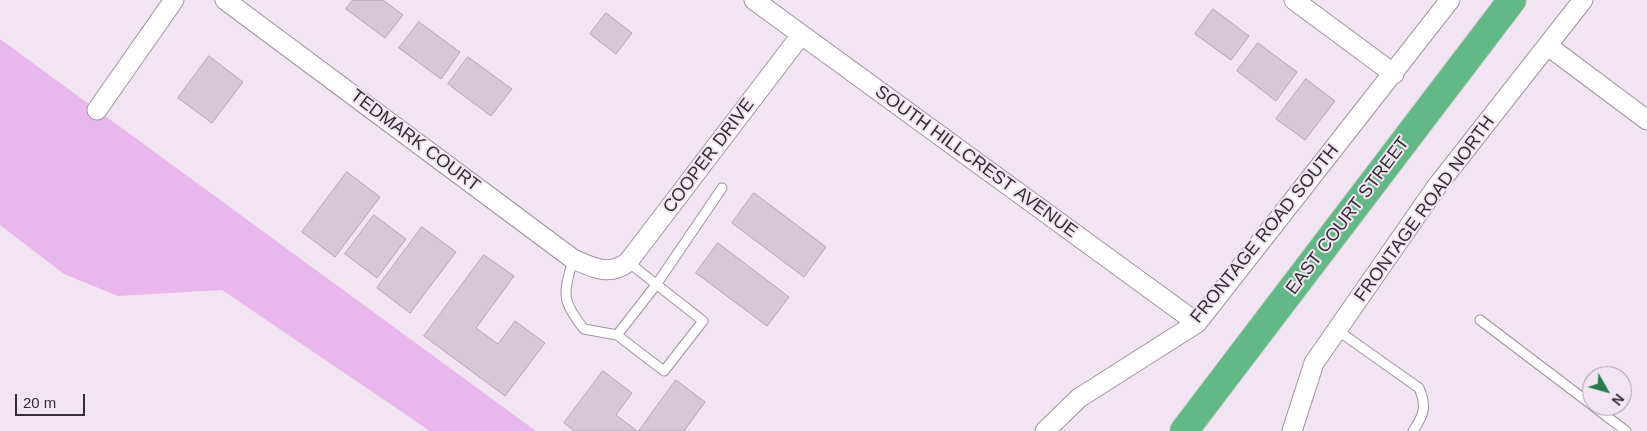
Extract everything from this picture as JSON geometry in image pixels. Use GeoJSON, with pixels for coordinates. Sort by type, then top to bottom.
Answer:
{"type":"FeatureCollection","features":[{"type":"Feature","properties":{"kind":"highway","name":"EAST COURT STREET"},"geometry":{"type":"LineString","coordinates":[[1184,431],[1512,0]]}},
{"type":"Feature","properties":{"kind":"street"},"geometry":{"type":"LineString","coordinates":[[97,110],[174,0]]}},
{"type":"Feature","properties":{"kind":"street","name":"TEDMARK COURT"},"geometry":{"type":"LineString","coordinates":[[225,0],[573,258],[600,271],[610,270]]}},
{"type":"Feature","properties":{"kind":"street","name":"SOUTH HILLCREST AVENUE"},"geometry":{"type":"LineString","coordinates":[[754,0],[1197,323]]}},
{"type":"Feature","properties":{"kind":"street"},"geometry":{"type":"LineString","coordinates":[[1294,0],[1394,74]]}},
{"type":"Feature","properties":{"kind":"street","name":"FRONTAGE ROAD SOUTH"},"geometry":{"type":"LineString","coordinates":[[1046,431],[1080,398],[1197,323],[1394,74],[1450,0]]}},
{"type":"Feature","properties":{"kind":"street","name":"FRONTAGE ROAD NORTH"},"geometry":{"type":"LineString","coordinates":[[1292,431],[1314,363],[1437,186],[1583,0]]}},
{"type":"Feature","properties":{"kind":"street","name":"COOPER DRIVE"},"geometry":{"type":"LineString","coordinates":[[610,270],[621,268],[628,262],[801,35]]}},
{"type":"Feature","properties":{"kind":"street"},"geometry":{"type":"LineString","coordinates":[[1548,46],[1647,120]]}},
{"type":"Feature","properties":{"kind":"lane"},"geometry":{"type":"LineString","coordinates":[[618,335],[656,285],[722,188]]}},
{"type":"Feature","properties":{"kind":"lane"},"geometry":{"type":"LineString","coordinates":[[573,258],[564,293],[573,316],[584,330],[618,335],[664,371],[703,321],[628,262]]}},
{"type":"Feature","properties":{"kind":"lane"},"geometry":{"type":"LineString","coordinates":[[1480,320],[1582,398]]}},
{"type":"Feature","properties":{"kind":"lane"},"geometry":{"type":"LineString","coordinates":[[1337,330],[1419,388],[1425,402],[1424,415],[1413,431]]}},
{"type":"Feature","properties":{"kind":"lane"},"geometry":{"type":"LineString","coordinates":[[1606,416],[1626,431]]}},
{"type":"Feature","properties":{"kind":"shaded area"},"geometry":{"type":"Polygon","coordinates":[[[0,39],[536,431],[430,431],[222,290],[118,296],[64,274],[0,225],[0,39]]]}},
{"type":"Feature","properties":{"kind":"building"},"geometry":{"type":"Polygon","coordinates":[[[353,0],[383,0],[403,15],[385,38],[346,9],[353,0]]]}},
{"type":"Feature","properties":{"kind":"building"},"geometry":{"type":"Polygon","coordinates":[[[1213,9],[1249,36],[1231,60],[1195,34],[1213,9]]]}},
{"type":"Feature","properties":{"kind":"building"},"geometry":{"type":"Polygon","coordinates":[[[606,13],[632,33],[616,54],[590,34],[606,13]]]}},
{"type":"Feature","properties":{"kind":"building"},"geometry":{"type":"Polygon","coordinates":[[[419,22],[460,52],[441,79],[399,48],[419,22]]]}},
{"type":"Feature","properties":{"kind":"building"},"geometry":{"type":"Polygon","coordinates":[[[1258,43],[1297,72],[1276,101],[1237,71],[1258,43]]]}},
{"type":"Feature","properties":{"kind":"building"},"geometry":{"type":"Polygon","coordinates":[[[209,56],[243,82],[212,123],[178,98],[209,56]]]}},
{"type":"Feature","properties":{"kind":"building"},"geometry":{"type":"Polygon","coordinates":[[[468,57],[512,89],[491,116],[448,84],[468,57]]]}},
{"type":"Feature","properties":{"kind":"building"},"geometry":{"type":"Polygon","coordinates":[[[1306,79],[1335,101],[1305,140],[1276,119],[1306,79]]]}},
{"type":"Feature","properties":{"kind":"building"},"geometry":{"type":"Polygon","coordinates":[[[347,172],[380,197],[335,257],[302,232],[347,172]]]}},
{"type":"Feature","properties":{"kind":"building"},"geometry":{"type":"Polygon","coordinates":[[[754,193],[826,247],[804,277],[732,223],[754,193]]]}},
{"type":"Feature","properties":{"kind":"building"},"geometry":{"type":"Polygon","coordinates":[[[374,215],[406,239],[377,278],[345,254],[374,215]]]}},
{"type":"Feature","properties":{"kind":"building"},"geometry":{"type":"Polygon","coordinates":[[[422,227],[456,252],[410,313],[377,288],[422,227]]]}},
{"type":"Feature","properties":{"kind":"building"},"geometry":{"type":"Polygon","coordinates":[[[718,243],[789,297],[767,326],[696,273],[718,243]]]}},
{"type":"Feature","properties":{"kind":"building"},"geometry":{"type":"Polygon","coordinates":[[[484,255],[514,276],[476,328],[498,344],[515,321],[545,343],[505,396],[424,336],[484,255]]]}},
{"type":"Feature","properties":{"kind":"building"},"geometry":{"type":"Polygon","coordinates":[[[603,371],[632,393],[616,415],[637,431],[574,431],[564,423],[603,371]]]}},
{"type":"Feature","properties":{"kind":"building"},"geometry":{"type":"Polygon","coordinates":[[[676,380],[705,402],[684,431],[639,431],[676,380]]]}}]}
